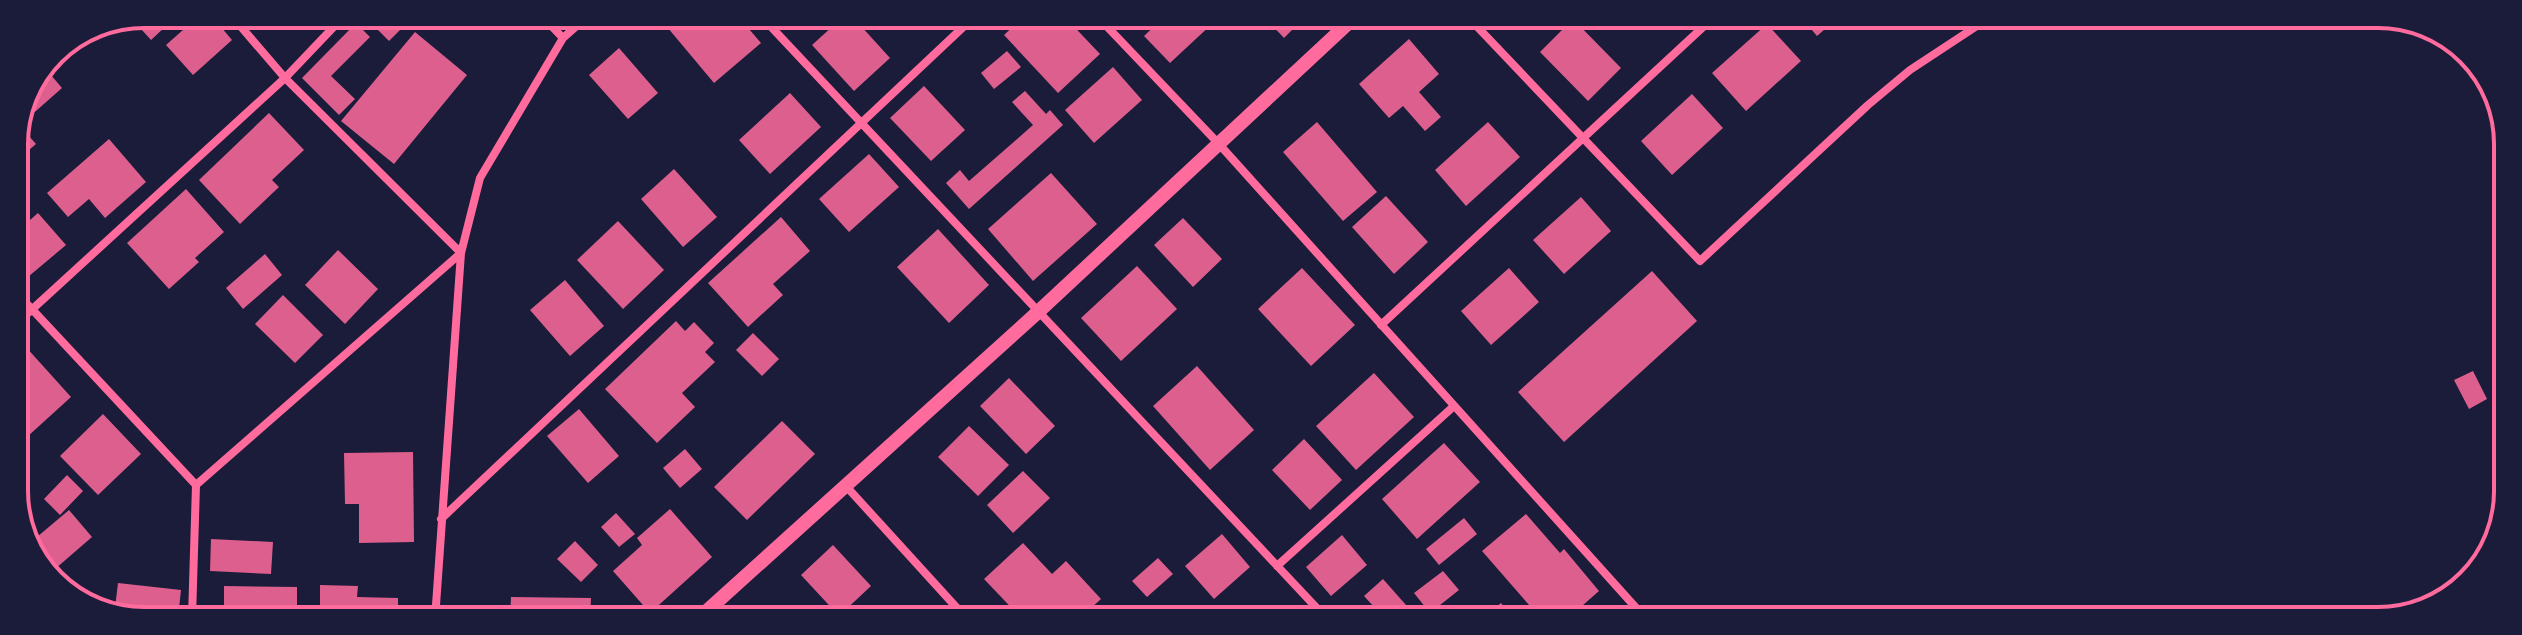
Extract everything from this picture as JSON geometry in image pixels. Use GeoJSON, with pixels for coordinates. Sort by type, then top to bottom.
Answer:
{"type":"FeatureCollection","features":[{"type":"Feature","properties":{"kind":"street"},"geometry":{"type":"LineString","coordinates":[[242,28],[285,78],[461,253]]}},
{"type":"Feature","properties":{"kind":"street"},"geometry":{"type":"LineString","coordinates":[[28,313],[285,78],[333,28]]}},
{"type":"Feature","properties":{"kind":"street"},"geometry":{"type":"LineString","coordinates":[[553,28],[563,38]]}},
{"type":"Feature","properties":{"kind":"street"},"geometry":{"type":"LineString","coordinates":[[436,607],[461,253],[480,178],[563,38],[574,28]]}},
{"type":"Feature","properties":{"kind":"street"},"geometry":{"type":"LineString","coordinates":[[772,28],[1316,607]]}},
{"type":"Feature","properties":{"kind":"street"},"geometry":{"type":"LineString","coordinates":[[441,519],[962,28]]}},
{"type":"Feature","properties":{"kind":"street"},"geometry":{"type":"LineString","coordinates":[[1108,28],[1218,143],[1635,607]]}},
{"type":"Feature","properties":{"kind":"street"},"geometry":{"type":"LineString","coordinates":[[711,607],[1038,312],[1343,28]]}},
{"type":"Feature","properties":{"kind":"street"},"geometry":{"type":"LineString","coordinates":[[1478,28],[1700,261],[1878,96],[1910,70],[1974,28]]}},
{"type":"Feature","properties":{"kind":"street"},"geometry":{"type":"LineString","coordinates":[[1381,325],[1702,28]]}},
{"type":"Feature","properties":{"kind":"street"},"geometry":{"type":"LineString","coordinates":[[196,485],[461,253]]}},
{"type":"Feature","properties":{"kind":"street"},"geometry":{"type":"LineString","coordinates":[[28,305],[196,485],[192,607]]}},
{"type":"Feature","properties":{"kind":"street"},"geometry":{"type":"LineString","coordinates":[[1277,566],[1454,406]]}},
{"type":"Feature","properties":{"kind":"street"},"geometry":{"type":"LineString","coordinates":[[845,484],[956,607]]}},
{"type":"Feature","properties":{"kind":"building"},"geometry":{"type":"Polygon","coordinates":[[[140,28],[164,28],[151,40],[140,28]]]}},
{"type":"Feature","properties":{"kind":"building"},"geometry":{"type":"Polygon","coordinates":[[[185,28],[222,28],[232,40],[193,75],[166,45],[185,28]]]}},
{"type":"Feature","properties":{"kind":"building"},"geometry":{"type":"Polygon","coordinates":[[[351,28],[361,28],[370,37],[331,76],[355,99],[339,115],[302,78],[351,28]]]}},
{"type":"Feature","properties":{"kind":"building"},"geometry":{"type":"Polygon","coordinates":[[[376,28],[402,28],[389,41],[376,28]]]}},
{"type":"Feature","properties":{"kind":"building"},"geometry":{"type":"Polygon","coordinates":[[[668,28],[748,28],[761,43],[714,83],[668,28]]]}},
{"type":"Feature","properties":{"kind":"building"},"geometry":{"type":"Polygon","coordinates":[[[831,28],[863,28],[890,58],[854,91],[812,45],[831,28]]]}},
{"type":"Feature","properties":{"kind":"building"},"geometry":{"type":"Polygon","coordinates":[[[1011,28],[1075,28],[1100,54],[1058,93],[1004,35],[1011,28]]]}},
{"type":"Feature","properties":{"kind":"building"},"geometry":{"type":"Polygon","coordinates":[[[1152,28],[1208,28],[1170,63],[1144,36],[1152,28]]]}},
{"type":"Feature","properties":{"kind":"building"},"geometry":{"type":"Polygon","coordinates":[[[1274,28],[1294,28],[1284,38],[1274,28]]]}},
{"type":"Feature","properties":{"kind":"building"},"geometry":{"type":"Polygon","coordinates":[[[1564,28],[1582,28],[1621,68],[1588,101],[1540,52],[1564,28]]]}},
{"type":"Feature","properties":{"kind":"building"},"geometry":{"type":"Polygon","coordinates":[[[1763,28],[1771,28],[1801,61],[1746,111],[1712,73],[1763,28]]]}},
{"type":"Feature","properties":{"kind":"building"},"geometry":{"type":"Polygon","coordinates":[[[1810,28],[1826,28],[1817,36],[1810,28]]]}},
{"type":"Feature","properties":{"kind":"building"},"geometry":{"type":"Polygon","coordinates":[[[415,32],[467,75],[394,164],[341,121],[415,32]]]}},
{"type":"Feature","properties":{"kind":"building"},"geometry":{"type":"Polygon","coordinates":[[[1409,39],[1439,74],[1419,92],[1441,117],[1425,131],[1403,106],[1389,118],[1359,84],[1409,39]]]}},
{"type":"Feature","properties":{"kind":"building"},"geometry":{"type":"Polygon","coordinates":[[[619,48],[658,93],[628,119],[589,75],[619,48]]]}},
{"type":"Feature","properties":{"kind":"building"},"geometry":{"type":"Polygon","coordinates":[[[1007,51],[1021,67],[994,89],[981,73],[1007,51]]]}},
{"type":"Feature","properties":{"kind":"building"},"geometry":{"type":"Polygon","coordinates":[[[1113,67],[1142,100],[1094,143],[1065,110],[1113,67]]]}},
{"type":"Feature","properties":{"kind":"building"},"geometry":{"type":"Polygon","coordinates":[[[51,75],[62,88],[32,114],[51,75]]]}},
{"type":"Feature","properties":{"kind":"building"},"geometry":{"type":"Polygon","coordinates":[[[924,86],[965,130],[931,161],[890,118],[924,86]]]}},
{"type":"Feature","properties":{"kind":"building"},"geometry":{"type":"Polygon","coordinates":[[[1025,91],[1046,114],[1050,110],[1063,125],[969,209],[946,183],[960,170],[969,181],[1033,125],[1012,102],[1025,91]]]}},
{"type":"Feature","properties":{"kind":"building"},"geometry":{"type":"Polygon","coordinates":[[[790,93],[821,127],[770,174],[739,140],[790,93]]]}},
{"type":"Feature","properties":{"kind":"building"},"geometry":{"type":"Polygon","coordinates":[[[1692,94],[1723,128],[1672,175],[1641,141],[1692,94]]]}},
{"type":"Feature","properties":{"kind":"building"},"geometry":{"type":"Polygon","coordinates":[[[269,113],[304,150],[272,180],[279,187],[240,224],[199,180],[269,113]]]}},
{"type":"Feature","properties":{"kind":"building"},"geometry":{"type":"Polygon","coordinates":[[[1317,122],[1377,192],[1343,221],[1283,152],[1317,122]]]}},
{"type":"Feature","properties":{"kind":"building"},"geometry":{"type":"Polygon","coordinates":[[[1488,122],[1520,157],[1466,206],[1435,170],[1488,122]]]}},
{"type":"Feature","properties":{"kind":"building"},"geometry":{"type":"Polygon","coordinates":[[[28,135],[36,144],[28,151],[28,135]]]}},
{"type":"Feature","properties":{"kind":"building"},"geometry":{"type":"Polygon","coordinates":[[[109,139],[146,182],[105,218],[89,199],[68,217],[47,193],[109,139]]]}},
{"type":"Feature","properties":{"kind":"building"},"geometry":{"type":"Polygon","coordinates":[[[869,154],[899,187],[849,232],[819,199],[869,154]]]}},
{"type":"Feature","properties":{"kind":"building"},"geometry":{"type":"Polygon","coordinates":[[[674,169],[717,217],[683,247],[641,199],[674,169]]]}},
{"type":"Feature","properties":{"kind":"building"},"geometry":{"type":"Polygon","coordinates":[[[1051,173],[1097,224],[1033,281],[988,229],[1051,173]]]}},
{"type":"Feature","properties":{"kind":"building"},"geometry":{"type":"Polygon","coordinates":[[[186,189],[224,232],[195,258],[199,262],[169,289],[127,243],[186,189]]]}},
{"type":"Feature","properties":{"kind":"building"},"geometry":{"type":"Polygon","coordinates":[[[1386,196],[1428,242],[1394,274],[1352,227],[1386,196]]]}},
{"type":"Feature","properties":{"kind":"building"},"geometry":{"type":"Polygon","coordinates":[[[1581,197],[1611,231],[1564,274],[1533,240],[1581,197]]]}},
{"type":"Feature","properties":{"kind":"building"},"geometry":{"type":"Polygon","coordinates":[[[38,213],[66,245],[28,277],[28,222],[38,213]]]}},
{"type":"Feature","properties":{"kind":"building"},"geometry":{"type":"Polygon","coordinates":[[[781,217],[810,251],[773,284],[783,295],[748,327],[708,283],[781,217]]]}},
{"type":"Feature","properties":{"kind":"building"},"geometry":{"type":"Polygon","coordinates":[[[1183,218],[1222,259],[1193,287],[1154,245],[1183,218]]]}},
{"type":"Feature","properties":{"kind":"building"},"geometry":{"type":"Polygon","coordinates":[[[618,221],[664,270],[623,309],[577,260],[618,221]]]}},
{"type":"Feature","properties":{"kind":"building"},"geometry":{"type":"Polygon","coordinates":[[[938,229],[989,285],[949,323],[897,267],[938,229]]]}},
{"type":"Feature","properties":{"kind":"building"},"geometry":{"type":"Polygon","coordinates":[[[338,250],[378,289],[345,324],[305,285],[338,250]]]}},
{"type":"Feature","properties":{"kind":"building"},"geometry":{"type":"Polygon","coordinates":[[[265,254],[282,275],[243,309],[226,288],[265,254]]]}},
{"type":"Feature","properties":{"kind":"building"},"geometry":{"type":"Polygon","coordinates":[[[1137,266],[1177,309],[1121,361],[1081,318],[1137,266]]]}},
{"type":"Feature","properties":{"kind":"building"},"geometry":{"type":"Polygon","coordinates":[[[1302,268],[1355,325],[1311,366],[1258,309],[1302,268]]]}},
{"type":"Feature","properties":{"kind":"building"},"geometry":{"type":"Polygon","coordinates":[[[1509,268],[1539,302],[1491,345],[1461,311],[1509,268]]]}},
{"type":"Feature","properties":{"kind":"building"},"geometry":{"type":"Polygon","coordinates":[[[1652,271],[1697,321],[1564,442],[1518,392],[1652,271]]]}},
{"type":"Feature","properties":{"kind":"building"},"geometry":{"type":"Polygon","coordinates":[[[565,280],[604,326],[570,356],[530,310],[565,280]]]}},
{"type":"Feature","properties":{"kind":"building"},"geometry":{"type":"Polygon","coordinates":[[[283,295],[323,335],[295,363],[255,324],[283,295]]]}},
{"type":"Feature","properties":{"kind":"building"},"geometry":{"type":"Polygon","coordinates":[[[676,321],[685,331],[694,322],[714,343],[705,352],[715,362],[682,393],[695,407],[657,443],[605,389],[676,321]]]}},
{"type":"Feature","properties":{"kind":"building"},"geometry":{"type":"Polygon","coordinates":[[[753,333],[779,359],[762,376],[736,350],[753,333]]]}},
{"type":"Feature","properties":{"kind":"building"},"geometry":{"type":"Polygon","coordinates":[[[28,349],[71,397],[28,436],[28,349]]]}},
{"type":"Feature","properties":{"kind":"building"},"geometry":{"type":"Polygon","coordinates":[[[1197,366],[1254,430],[1210,470],[1153,406],[1197,366]]]}},
{"type":"Feature","properties":{"kind":"building"},"geometry":{"type":"Polygon","coordinates":[[[2473,371],[2487,399],[2469,409],[2454,380],[2473,371]]]}},
{"type":"Feature","properties":{"kind":"building"},"geometry":{"type":"Polygon","coordinates":[[[1374,373],[1414,417],[1356,470],[1316,426],[1374,373]]]}},
{"type":"Feature","properties":{"kind":"building"},"geometry":{"type":"Polygon","coordinates":[[[1009,378],[1055,426],[1026,454],[980,406],[1009,378]]]}},
{"type":"Feature","properties":{"kind":"building"},"geometry":{"type":"Polygon","coordinates":[[[579,409],[619,456],[588,483],[547,436],[579,409]]]}},
{"type":"Feature","properties":{"kind":"building"},"geometry":{"type":"Polygon","coordinates":[[[103,414],[141,454],[98,495],[60,456],[103,414]]]}},
{"type":"Feature","properties":{"kind":"building"},"geometry":{"type":"Polygon","coordinates":[[[782,421],[815,454],[747,520],[714,487],[782,421]]]}},
{"type":"Feature","properties":{"kind":"building"},"geometry":{"type":"Polygon","coordinates":[[[969,426],[1009,465],[978,496],[938,457],[969,426]]]}},
{"type":"Feature","properties":{"kind":"building"},"geometry":{"type":"Polygon","coordinates":[[[1304,439],[1342,480],[1310,510],[1272,470],[1304,439]]]}},
{"type":"Feature","properties":{"kind":"building"},"geometry":{"type":"Polygon","coordinates":[[[1444,443],[1480,482],[1417,539],[1382,499],[1444,443]]]}},
{"type":"Feature","properties":{"kind":"building"},"geometry":{"type":"Polygon","coordinates":[[[685,449],[702,469],[680,488],[663,468],[685,449]]]}},
{"type":"Feature","properties":{"kind":"building"},"geometry":{"type":"Polygon","coordinates":[[[413,452],[414,542],[359,543],[359,504],[345,504],[344,453],[413,452]]]}},
{"type":"Feature","properties":{"kind":"building"},"geometry":{"type":"Polygon","coordinates":[[[1023,471],[1050,498],[1013,533],[987,505],[1023,471]]]}},
{"type":"Feature","properties":{"kind":"building"},"geometry":{"type":"Polygon","coordinates":[[[67,475],[83,491],[60,515],[44,499],[67,475]]]}},
{"type":"Feature","properties":{"kind":"building"},"geometry":{"type":"Polygon","coordinates":[[[670,509],[712,557],[657,607],[645,607],[613,571],[642,545],[637,538],[670,509]]]}},
{"type":"Feature","properties":{"kind":"building"},"geometry":{"type":"Polygon","coordinates":[[[69,510],[92,537],[57,567],[37,537],[69,510]]]}},
{"type":"Feature","properties":{"kind":"building"},"geometry":{"type":"Polygon","coordinates":[[[616,513],[635,534],[619,547],[601,527],[616,513]]]}},
{"type":"Feature","properties":{"kind":"building"},"geometry":{"type":"Polygon","coordinates":[[[1526,514],[1560,553],[1564,549],[1599,591],[1581,607],[1531,607],[1482,551],[1526,514]]]}},
{"type":"Feature","properties":{"kind":"building"},"geometry":{"type":"Polygon","coordinates":[[[1464,518],[1477,534],[1439,565],[1426,549],[1464,518]]]}},
{"type":"Feature","properties":{"kind":"building"},"geometry":{"type":"Polygon","coordinates":[[[1222,534],[1250,567],[1214,599],[1185,566],[1222,534]]]}},
{"type":"Feature","properties":{"kind":"building"},"geometry":{"type":"Polygon","coordinates":[[[1342,535],[1367,565],[1331,596],[1306,567],[1342,535]]]}},
{"type":"Feature","properties":{"kind":"building"},"geometry":{"type":"Polygon","coordinates":[[[211,539],[273,542],[271,574],[210,571],[211,539]]]}},
{"type":"Feature","properties":{"kind":"building"},"geometry":{"type":"Polygon","coordinates":[[[575,541],[598,565],[581,582],[557,559],[575,541]]]}},
{"type":"Feature","properties":{"kind":"building"},"geometry":{"type":"Polygon","coordinates":[[[1023,543],[1052,574],[1066,561],[1101,599],[1092,607],[1011,607],[984,579],[1023,543]]]}},
{"type":"Feature","properties":{"kind":"building"},"geometry":{"type":"Polygon","coordinates":[[[833,545],[871,586],[849,607],[831,607],[801,575],[833,545]]]}},
{"type":"Feature","properties":{"kind":"building"},"geometry":{"type":"Polygon","coordinates":[[[1158,558],[1173,574],[1147,597],[1132,581],[1158,558]]]}},
{"type":"Feature","properties":{"kind":"building"},"geometry":{"type":"Polygon","coordinates":[[[1443,571],[1459,590],[1438,607],[1425,607],[1414,593],[1443,571]]]}},
{"type":"Feature","properties":{"kind":"building"},"geometry":{"type":"Polygon","coordinates":[[[1383,579],[1406,605],[1374,607],[1364,596],[1383,579]]]}},
{"type":"Feature","properties":{"kind":"building"},"geometry":{"type":"Polygon","coordinates":[[[118,583],[181,590],[179,607],[116,603],[118,583]]]}},
{"type":"Feature","properties":{"kind":"building"},"geometry":{"type":"Polygon","coordinates":[[[320,585],[358,586],[357,597],[398,598],[398,607],[320,607],[320,585]]]}},
{"type":"Feature","properties":{"kind":"building"},"geometry":{"type":"Polygon","coordinates":[[[224,586],[297,587],[297,607],[224,607],[224,586]]]}},
{"type":"Feature","properties":{"kind":"building"},"geometry":{"type":"Polygon","coordinates":[[[511,597],[591,598],[591,607],[511,607],[511,597]]]}}]}
